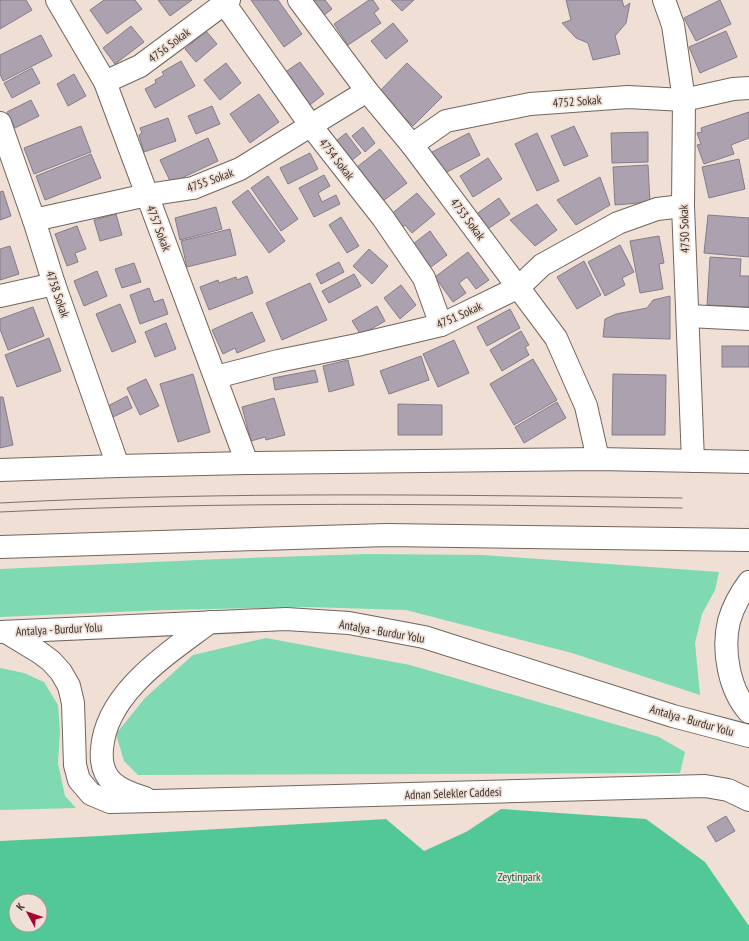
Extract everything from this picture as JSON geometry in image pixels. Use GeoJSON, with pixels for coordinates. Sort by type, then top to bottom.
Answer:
{"type":"FeatureCollection","features":[{"type":"Feature","properties":{"kind":"main road","name":"4757 Sokak"},"geometry":{"type":"LineString","coordinates":[[57,0],[105,82],[247,463]]}},
{"type":"Feature","properties":{"kind":"main road","name":"4753 Sokak"},"geometry":{"type":"LineString","coordinates":[[298,0],[367,91],[412,145],[556,338],[586,406],[598,459]]}},
{"type":"Feature","properties":{"kind":"main road","name":"4750 Sokak"},"geometry":{"type":"LineString","coordinates":[[664,0],[673,25],[684,100],[683,206],[693,461]]}},
{"type":"Feature","properties":{"kind":"main road","name":"4756 Sokak"},"geometry":{"type":"LineString","coordinates":[[105,82],[140,66],[225,1]]}},
{"type":"Feature","properties":{"kind":"main road","name":"4754 Sokak"},"geometry":{"type":"LineString","coordinates":[[225,1],[311,126],[383,218],[424,278],[441,325]]}},
{"type":"Feature","properties":{"kind":"main road","name":"4752 Sokak"},"geometry":{"type":"LineString","coordinates":[[412,145],[446,121],[530,104],[628,97],[684,100],[733,89],[749,88]]}},
{"type":"Feature","properties":{"kind":"main road","name":"4755 Sokak"},"geometry":{"type":"LineString","coordinates":[[34,220],[147,195],[193,188],[240,169],[367,91]]}},
{"type":"Feature","properties":{"kind":"main road","name":"4758 Sokak"},"geometry":{"type":"LineString","coordinates":[[0,123],[34,220],[54,284],[118,466]]}},
{"type":"Feature","properties":{"kind":"main road","name":"4751 Sokak"},"geometry":{"type":"LineString","coordinates":[[216,377],[278,361],[357,345],[441,325],[519,287],[542,265],[618,223],[657,209],[683,206]]}},
{"type":"Feature","properties":{"kind":"main road"},"geometry":{"type":"LineString","coordinates":[[0,296],[54,284]]}},
{"type":"Feature","properties":{"kind":"main road"},"geometry":{"type":"LineString","coordinates":[[688,316],[749,319]]}},
{"type":"Feature","properties":{"kind":"main road"},"geometry":{"type":"LineString","coordinates":[[0,470],[247,463],[598,459],[749,462]]}},
{"type":"Feature","properties":{"kind":"main road"},"geometry":{"type":"LineString","coordinates":[[0,547],[387,535],[749,540]]}},
{"type":"Feature","properties":{"kind":"main road"},"geometry":{"type":"LineString","coordinates":[[749,582],[740,595],[729,622],[726,650],[730,678],[742,704],[749,712]]}},
{"type":"Feature","properties":{"kind":"main road","name":"Antalya - Burdur Yolu"},"geometry":{"type":"LineString","coordinates":[[3,632],[286,619],[349,624],[424,637],[673,716],[749,736]]}},
{"type":"Feature","properties":{"kind":"main road"},"geometry":{"type":"LineString","coordinates":[[154,801],[128,792],[114,784],[105,772],[101,756],[102,740],[109,719],[120,702],[142,676],[210,622]]}},
{"type":"Feature","properties":{"kind":"main road","name":"Adnan Selekler Caddesi"},"geometry":{"type":"LineString","coordinates":[[3,632],[39,652],[51,661],[61,672],[69,686],[73,703],[75,765],[79,780],[91,794],[110,802],[452,794],[687,786],[706,786],[728,790],[749,800]]}},
{"type":"Feature","properties":{"kind":"green space"},"geometry":{"type":"Polygon","coordinates":[[[367,554],[483,555],[719,572],[715,590],[702,614],[695,643],[700,695],[572,653],[406,610],[309,607],[164,610],[0,617],[0,569],[367,554]]]}},
{"type":"Feature","properties":{"kind":"green space"},"geometry":{"type":"Polygon","coordinates":[[[266,638],[410,665],[659,737],[685,752],[680,773],[138,775],[124,761],[116,734],[145,698],[193,655],[266,638]]]}},
{"type":"Feature","properties":{"kind":"green space"},"geometry":{"type":"Polygon","coordinates":[[[0,668],[24,673],[44,682],[58,705],[60,732],[58,763],[65,796],[76,808],[0,810],[0,668]]]}},
{"type":"Feature","properties":{"kind":"green space","name":"Zeytinpark"},"geometry":{"type":"Polygon","coordinates":[[[501,809],[646,819],[705,862],[749,926],[749,941],[0,941],[0,841],[386,819],[424,851],[466,832],[501,809]]]}},
{"type":"Feature","properties":{"kind":"building"},"geometry":{"type":"Polygon","coordinates":[[[0,0],[26,0],[32,10],[0,29],[0,0]]]}},
{"type":"Feature","properties":{"kind":"building"},"geometry":{"type":"Polygon","coordinates":[[[104,0],[135,0],[142,9],[107,34],[90,10],[104,0]]]}},
{"type":"Feature","properties":{"kind":"building"},"geometry":{"type":"Polygon","coordinates":[[[158,0],[192,0],[170,16],[158,0]]]}},
{"type":"Feature","properties":{"kind":"building"},"geometry":{"type":"Polygon","coordinates":[[[251,0],[278,0],[302,34],[284,47],[251,0]]]}},
{"type":"Feature","properties":{"kind":"building"},"geometry":{"type":"Polygon","coordinates":[[[309,0],[325,0],[332,9],[319,19],[309,0]]]}},
{"type":"Feature","properties":{"kind":"building"},"geometry":{"type":"Polygon","coordinates":[[[369,0],[373,0],[379,9],[374,13],[381,23],[348,45],[334,24],[369,0]]]}},
{"type":"Feature","properties":{"kind":"building"},"geometry":{"type":"Polygon","coordinates":[[[391,0],[414,0],[402,11],[391,0]]]}},
{"type":"Feature","properties":{"kind":"building"},"geometry":{"type":"Polygon","coordinates":[[[566,0],[622,0],[624,7],[630,3],[626,23],[615,36],[620,54],[593,60],[588,43],[576,38],[562,23],[571,20],[566,0]]]}},
{"type":"Feature","properties":{"kind":"building"},"geometry":{"type":"Polygon","coordinates":[[[720,0],[731,24],[696,41],[684,18],[720,0]]]}},
{"type":"Feature","properties":{"kind":"building"},"geometry":{"type":"Polygon","coordinates":[[[393,23],[408,41],[386,59],[371,41],[393,23]]]}},
{"type":"Feature","properties":{"kind":"building"},"geometry":{"type":"Polygon","coordinates":[[[131,26],[144,42],[115,64],[103,48],[131,26]]]}},
{"type":"Feature","properties":{"kind":"building"},"geometry":{"type":"Polygon","coordinates":[[[206,31],[217,44],[196,62],[185,49],[206,31]]]}},
{"type":"Feature","properties":{"kind":"building"},"geometry":{"type":"Polygon","coordinates":[[[726,31],[737,57],[700,73],[689,47],[726,31]]]}},
{"type":"Feature","properties":{"kind":"building"},"geometry":{"type":"Polygon","coordinates":[[[41,35],[52,56],[3,81],[0,74],[0,55],[41,35]]]}},
{"type":"Feature","properties":{"kind":"building"},"geometry":{"type":"Polygon","coordinates":[[[181,61],[195,86],[155,108],[145,89],[156,83],[155,80],[164,75],[162,72],[181,61]]]}},
{"type":"Feature","properties":{"kind":"building"},"geometry":{"type":"Polygon","coordinates":[[[300,62],[324,94],[306,108],[281,75],[300,62]]]}},
{"type":"Feature","properties":{"kind":"building"},"geometry":{"type":"Polygon","coordinates":[[[226,63],[241,83],[220,100],[204,80],[226,63]]]}},
{"type":"Feature","properties":{"kind":"building"},"geometry":{"type":"Polygon","coordinates":[[[407,63],[442,97],[413,126],[379,92],[407,63]]]}},
{"type":"Feature","properties":{"kind":"building"},"geometry":{"type":"Polygon","coordinates":[[[32,68],[40,83],[12,98],[4,83],[32,68]]]}},
{"type":"Feature","properties":{"kind":"building"},"geometry":{"type":"Polygon","coordinates":[[[74,74],[86,96],[68,106],[57,84],[74,74]]]}},
{"type":"Feature","properties":{"kind":"building"},"geometry":{"type":"Polygon","coordinates":[[[259,94],[279,122],[250,143],[230,114],[259,94]]]}},
{"type":"Feature","properties":{"kind":"building"},"geometry":{"type":"Polygon","coordinates":[[[31,100],[39,116],[15,128],[7,112],[31,100]]]}},
{"type":"Feature","properties":{"kind":"building"},"geometry":{"type":"Polygon","coordinates":[[[212,106],[220,124],[196,134],[188,116],[212,106]]]}},
{"type":"Feature","properties":{"kind":"building"},"geometry":{"type":"Polygon","coordinates":[[[749,112],[749,138],[731,145],[734,154],[704,164],[697,145],[701,144],[697,133],[702,132],[701,128],[749,112]]]}},
{"type":"Feature","properties":{"kind":"building"},"geometry":{"type":"Polygon","coordinates":[[[168,118],[176,141],[144,152],[139,135],[142,133],[140,128],[168,118]]]}},
{"type":"Feature","properties":{"kind":"building"},"geometry":{"type":"Polygon","coordinates":[[[81,126],[91,152],[34,174],[24,148],[81,126]]]}},
{"type":"Feature","properties":{"kind":"building"},"geometry":{"type":"Polygon","coordinates":[[[574,126],[588,156],[564,166],[551,136],[574,126]]]}},
{"type":"Feature","properties":{"kind":"building"},"geometry":{"type":"Polygon","coordinates":[[[363,127],[375,143],[365,152],[352,136],[363,127]]]}},
{"type":"Feature","properties":{"kind":"building"},"geometry":{"type":"Polygon","coordinates":[[[648,132],[648,162],[612,163],[611,133],[648,132]]]}},
{"type":"Feature","properties":{"kind":"building"},"geometry":{"type":"Polygon","coordinates":[[[346,133],[361,153],[346,165],[330,146],[346,133]]]}},
{"type":"Feature","properties":{"kind":"building"},"geometry":{"type":"Polygon","coordinates":[[[469,133],[480,155],[443,174],[432,152],[469,133]]]}},
{"type":"Feature","properties":{"kind":"building"},"geometry":{"type":"Polygon","coordinates":[[[537,133],[559,181],[537,191],[515,144],[537,133]]]}},
{"type":"Feature","properties":{"kind":"building"},"geometry":{"type":"Polygon","coordinates":[[[208,138],[218,161],[171,183],[160,160],[208,138]]]}},
{"type":"Feature","properties":{"kind":"building"},"geometry":{"type":"Polygon","coordinates":[[[380,149],[407,183],[383,201],[357,167],[380,149]]]}},
{"type":"Feature","properties":{"kind":"building"},"geometry":{"type":"Polygon","coordinates":[[[310,153],[318,169],[288,184],[280,168],[310,153]]]}},
{"type":"Feature","properties":{"kind":"building"},"geometry":{"type":"Polygon","coordinates":[[[91,154],[101,178],[45,200],[36,176],[91,154]]]}},
{"type":"Feature","properties":{"kind":"building"},"geometry":{"type":"Polygon","coordinates":[[[488,158],[502,179],[473,197],[460,176],[488,158]]]}},
{"type":"Feature","properties":{"kind":"building"},"geometry":{"type":"Polygon","coordinates":[[[739,159],[745,189],[709,198],[702,167],[739,159]]]}},
{"type":"Feature","properties":{"kind":"building"},"geometry":{"type":"Polygon","coordinates":[[[648,165],[650,202],[615,205],[613,167],[648,165]]]}},
{"type":"Feature","properties":{"kind":"building"},"geometry":{"type":"Polygon","coordinates":[[[324,175],[330,186],[318,193],[322,202],[336,195],[340,204],[314,217],[299,188],[324,175]]]}},
{"type":"Feature","properties":{"kind":"building"},"geometry":{"type":"Polygon","coordinates":[[[268,176],[298,219],[281,231],[251,188],[268,176]]]}},
{"type":"Feature","properties":{"kind":"building"},"geometry":{"type":"Polygon","coordinates":[[[600,177],[610,205],[576,225],[557,200],[600,177]]]}},
{"type":"Feature","properties":{"kind":"building"},"geometry":{"type":"Polygon","coordinates":[[[248,190],[285,241],[269,253],[232,202],[248,190]]]}},
{"type":"Feature","properties":{"kind":"building"},"geometry":{"type":"Polygon","coordinates":[[[3,191],[11,216],[0,220],[0,192],[3,191]]]}},
{"type":"Feature","properties":{"kind":"building"},"geometry":{"type":"Polygon","coordinates":[[[417,193],[435,214],[412,233],[405,225],[400,229],[389,216],[417,193]]]}},
{"type":"Feature","properties":{"kind":"building"},"geometry":{"type":"Polygon","coordinates":[[[499,198],[510,214],[486,230],[475,215],[499,198]]]}},
{"type":"Feature","properties":{"kind":"building"},"geometry":{"type":"Polygon","coordinates":[[[537,204],[557,230],[535,246],[510,220],[537,204]]]}},
{"type":"Feature","properties":{"kind":"building"},"geometry":{"type":"Polygon","coordinates":[[[216,207],[222,229],[180,240],[175,218],[216,207]]]}},
{"type":"Feature","properties":{"kind":"building"},"geometry":{"type":"Polygon","coordinates":[[[116,214],[122,235],[100,241],[94,220],[116,214]]]}},
{"type":"Feature","properties":{"kind":"building"},"geometry":{"type":"Polygon","coordinates":[[[708,215],[749,218],[749,257],[704,253],[708,215]]]}},
{"type":"Feature","properties":{"kind":"building"},"geometry":{"type":"Polygon","coordinates":[[[341,217],[359,246],[347,253],[329,225],[341,217]]]}},
{"type":"Feature","properties":{"kind":"building"},"geometry":{"type":"Polygon","coordinates":[[[77,226],[86,249],[75,253],[78,262],[67,266],[55,234],[77,226]]]}},
{"type":"Feature","properties":{"kind":"building"},"geometry":{"type":"Polygon","coordinates":[[[230,229],[236,255],[187,267],[181,241],[230,229]]]}},
{"type":"Feature","properties":{"kind":"building"},"geometry":{"type":"Polygon","coordinates":[[[430,231],[447,255],[431,267],[413,244],[430,231]]]}},
{"type":"Feature","properties":{"kind":"building"},"geometry":{"type":"Polygon","coordinates":[[[659,236],[664,263],[659,264],[663,289],[640,293],[630,241],[659,236]]]}},
{"type":"Feature","properties":{"kind":"building"},"geometry":{"type":"Polygon","coordinates":[[[620,245],[634,272],[622,278],[625,285],[605,296],[588,262],[620,245]]]}},
{"type":"Feature","properties":{"kind":"building"},"geometry":{"type":"Polygon","coordinates":[[[10,246],[19,274],[0,280],[0,249],[10,246]]]}},
{"type":"Feature","properties":{"kind":"building"},"geometry":{"type":"Polygon","coordinates":[[[369,249],[388,266],[372,284],[353,266],[369,249]]]}},
{"type":"Feature","properties":{"kind":"building"},"geometry":{"type":"Polygon","coordinates":[[[468,252],[489,280],[476,289],[467,277],[459,283],[466,293],[453,302],[435,277],[468,252]]]}},
{"type":"Feature","properties":{"kind":"building"},"geometry":{"type":"Polygon","coordinates":[[[710,257],[741,259],[740,276],[749,276],[749,307],[707,305],[710,257]]]}},
{"type":"Feature","properties":{"kind":"building"},"geometry":{"type":"Polygon","coordinates":[[[584,261],[601,295],[577,309],[557,277],[584,261]]]}},
{"type":"Feature","properties":{"kind":"building"},"geometry":{"type":"Polygon","coordinates":[[[339,262],[344,272],[321,284],[316,274],[339,262]]]}},
{"type":"Feature","properties":{"kind":"building"},"geometry":{"type":"Polygon","coordinates":[[[134,263],[141,282],[122,288],[115,269],[134,263]]]}},
{"type":"Feature","properties":{"kind":"building"},"geometry":{"type":"Polygon","coordinates":[[[97,271],[107,296],[84,306],[74,281],[97,271]]]}},
{"type":"Feature","properties":{"kind":"building"},"geometry":{"type":"Polygon","coordinates":[[[354,274],[361,286],[329,303],[322,291],[354,274]]]}},
{"type":"Feature","properties":{"kind":"building"},"geometry":{"type":"Polygon","coordinates":[[[247,276],[253,293],[209,310],[200,287],[218,280],[219,283],[236,277],[237,280],[247,276]]]}},
{"type":"Feature","properties":{"kind":"building"},"geometry":{"type":"Polygon","coordinates":[[[310,283],[327,320],[282,340],[266,303],[310,283]]]}},
{"type":"Feature","properties":{"kind":"building"},"geometry":{"type":"Polygon","coordinates":[[[401,285],[416,305],[400,319],[384,298],[401,285]]]}},
{"type":"Feature","properties":{"kind":"building"},"geometry":{"type":"Polygon","coordinates":[[[149,288],[154,302],[163,299],[168,314],[140,324],[130,295],[149,288]]]}},
{"type":"Feature","properties":{"kind":"building"},"geometry":{"type":"Polygon","coordinates":[[[670,296],[670,339],[603,337],[605,319],[616,314],[647,308],[653,300],[670,296]]]}},
{"type":"Feature","properties":{"kind":"building"},"geometry":{"type":"Polygon","coordinates":[[[120,304],[136,342],[112,352],[96,314],[120,304]]]}},
{"type":"Feature","properties":{"kind":"building"},"geometry":{"type":"Polygon","coordinates":[[[377,306],[385,321],[361,335],[352,321],[377,306]]]}},
{"type":"Feature","properties":{"kind":"building"},"geometry":{"type":"Polygon","coordinates":[[[33,307],[44,336],[8,350],[0,329],[0,319],[33,307]]]}},
{"type":"Feature","properties":{"kind":"building"},"geometry":{"type":"Polygon","coordinates":[[[510,309],[520,328],[487,346],[477,327],[510,309]]]}},
{"type":"Feature","properties":{"kind":"building"},"geometry":{"type":"Polygon","coordinates":[[[252,312],[265,341],[237,353],[235,348],[223,354],[212,330],[252,312]]]}},
{"type":"Feature","properties":{"kind":"building"},"geometry":{"type":"Polygon","coordinates":[[[166,323],[176,349],[155,357],[145,332],[166,323]]]}},
{"type":"Feature","properties":{"kind":"building"},"geometry":{"type":"Polygon","coordinates":[[[521,331],[529,345],[525,347],[529,355],[502,371],[490,350],[521,331]]]}},
{"type":"Feature","properties":{"kind":"building"},"geometry":{"type":"Polygon","coordinates":[[[49,338],[61,371],[17,387],[5,355],[49,338]]]}},
{"type":"Feature","properties":{"kind":"building"},"geometry":{"type":"Polygon","coordinates":[[[454,340],[469,373],[438,387],[423,354],[454,340]]]}},
{"type":"Feature","properties":{"kind":"building"},"geometry":{"type":"Polygon","coordinates":[[[722,346],[749,346],[749,367],[722,367],[722,346]]]}},
{"type":"Feature","properties":{"kind":"building"},"geometry":{"type":"Polygon","coordinates":[[[421,356],[429,380],[389,394],[380,371],[421,356]]]}},
{"type":"Feature","properties":{"kind":"building"},"geometry":{"type":"Polygon","coordinates":[[[533,359],[557,400],[514,425],[490,384],[533,359]]]}},
{"type":"Feature","properties":{"kind":"building"},"geometry":{"type":"Polygon","coordinates":[[[348,360],[354,385],[329,392],[323,366],[348,360]]]}},
{"type":"Feature","properties":{"kind":"building"},"geometry":{"type":"Polygon","coordinates":[[[315,370],[318,382],[275,390],[273,378],[315,370]]]}},
{"type":"Feature","properties":{"kind":"building"},"geometry":{"type":"Polygon","coordinates":[[[193,374],[210,432],[178,442],[160,384],[193,374]]]}},
{"type":"Feature","properties":{"kind":"building"},"geometry":{"type":"Polygon","coordinates":[[[613,374],[666,375],[665,435],[612,435],[613,374]]]}},
{"type":"Feature","properties":{"kind":"building"},"geometry":{"type":"Polygon","coordinates":[[[146,379],[159,406],[140,415],[127,388],[146,379]]]}},
{"type":"Feature","properties":{"kind":"building"},"geometry":{"type":"Polygon","coordinates":[[[127,396],[132,408],[113,417],[108,406],[127,396]]]}},
{"type":"Feature","properties":{"kind":"building"},"geometry":{"type":"Polygon","coordinates":[[[0,397],[3,397],[13,445],[0,448],[0,397]]]}},
{"type":"Feature","properties":{"kind":"building"},"geometry":{"type":"Polygon","coordinates":[[[274,398],[285,435],[266,440],[265,437],[251,441],[242,407],[274,398]]]}},
{"type":"Feature","properties":{"kind":"building"},"geometry":{"type":"Polygon","coordinates":[[[557,402],[566,418],[524,443],[515,427],[557,402]]]}},
{"type":"Feature","properties":{"kind":"building"},"geometry":{"type":"Polygon","coordinates":[[[398,404],[442,405],[442,435],[398,435],[398,404]]]}},
{"type":"Feature","properties":{"kind":"building"},"geometry":{"type":"Polygon","coordinates":[[[726,816],[735,831],[716,842],[707,827],[726,816]]]}},
{"type":"Feature","properties":{"kind":"tram line"},"geometry":{"type":"LineString","coordinates":[[0,503],[85,499],[256,495],[682,498]]}},
{"type":"Feature","properties":{"kind":"tram line"},"geometry":{"type":"LineString","coordinates":[[0,512],[170,506],[341,504],[682,508]]}}]}
